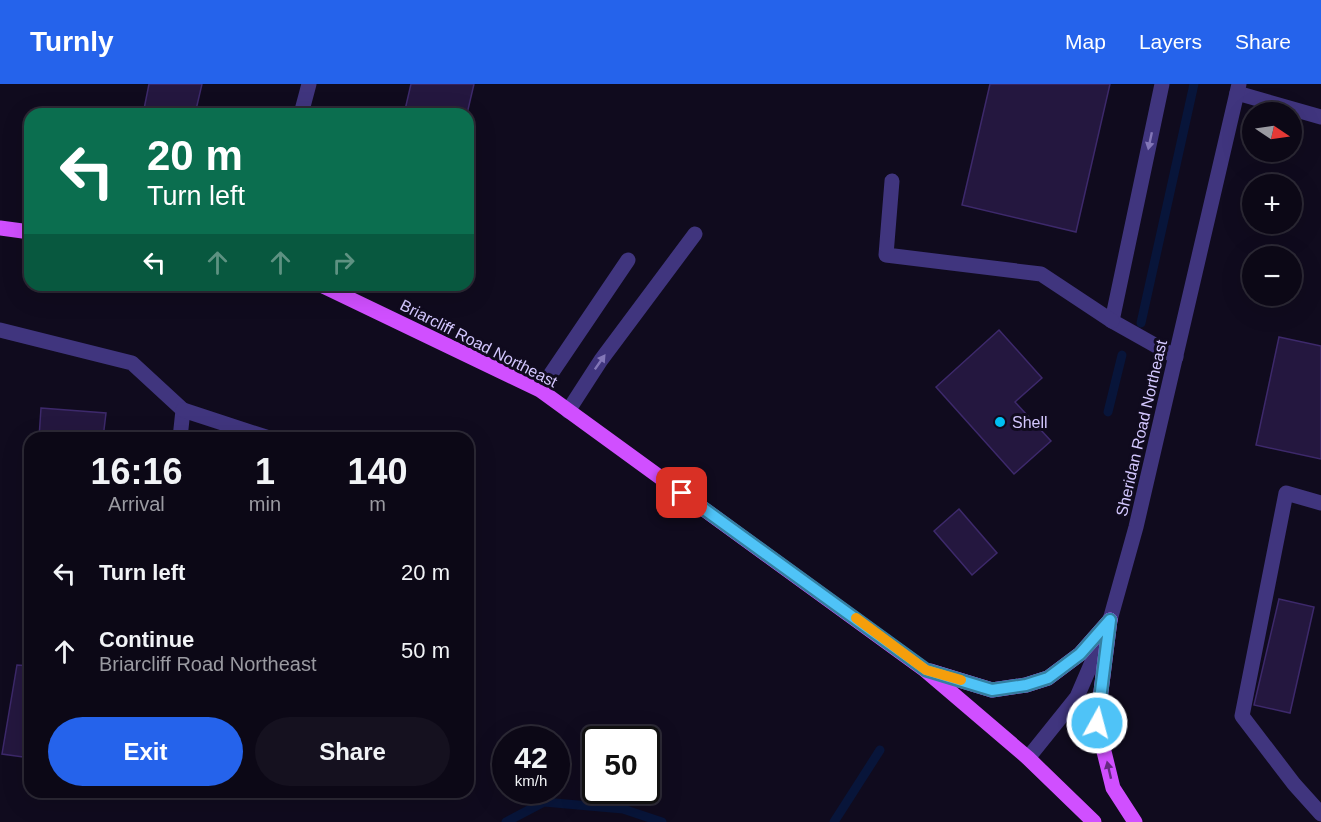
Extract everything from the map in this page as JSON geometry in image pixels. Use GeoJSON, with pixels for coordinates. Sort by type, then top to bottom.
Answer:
{"type":"FeatureCollection","features":[{"type":"Feature","properties":{"kind":"main road"},"geometry":{"type":"LineString","coordinates":[[0,228],[24,231]]}},
{"type":"Feature","properties":{"kind":"main road","name":"Briarcliff Road Northeast"},"geometry":{"type":"LineString","coordinates":[[334,291],[540,390],[926,670],[1028,758],[1094,822]]}},
{"type":"Feature","properties":{"kind":"main road"},"geometry":{"type":"LineString","coordinates":[[926,670],[992,690],[1026,685],[1048,678],[1080,654],[1110,620]]}},
{"type":"Feature","properties":{"kind":"main road"},"geometry":{"type":"LineString","coordinates":[[1110,620],[1097,723],[1113,788],[1135,822]]}},
{"type":"Feature","properties":{"kind":"street"},"geometry":{"type":"LineString","coordinates":[[303,108],[309,84]]}},
{"type":"Feature","properties":{"kind":"street"},"geometry":{"type":"LineString","coordinates":[[1112,321],[1161,84]]}},
{"type":"Feature","properties":{"kind":"street"},"geometry":{"type":"LineString","coordinates":[[1238,88],[1321,117]]}},
{"type":"Feature","properties":{"kind":"street","name":"Sheridan Road Northeast"},"geometry":{"type":"LineString","coordinates":[[1028,758],[1077,697],[1110,620],[1136,527],[1238,88]]}},
{"type":"Feature","properties":{"kind":"street"},"geometry":{"type":"LineString","coordinates":[[892,181],[886,255],[1041,274],[1112,321],[1176,357]]}},
{"type":"Feature","properties":{"kind":"street"},"geometry":{"type":"LineString","coordinates":[[568,411],[601,360],[695,234]]}},
{"type":"Feature","properties":{"kind":"street"},"geometry":{"type":"LineString","coordinates":[[540,390],[628,260]]}},
{"type":"Feature","properties":{"kind":"street"},"geometry":{"type":"LineString","coordinates":[[0,330],[132,363],[183,410],[250,432]]}},
{"type":"Feature","properties":{"kind":"street"},"geometry":{"type":"LineString","coordinates":[[181,432],[183,410]]}},
{"type":"Feature","properties":{"kind":"street"},"geometry":{"type":"LineString","coordinates":[[1321,503],[1286,494],[1242,716],[1294,784],[1321,814]]}},
{"type":"Feature","properties":{"kind":"building"},"geometry":{"type":"Polygon","coordinates":[[[149,84],[202,84],[196,108],[144,108],[149,84]]]}},
{"type":"Feature","properties":{"kind":"building"},"geometry":{"type":"Polygon","coordinates":[[[411,84],[474,84],[468,108],[405,108],[411,84]]]}},
{"type":"Feature","properties":{"kind":"building"},"geometry":{"type":"Polygon","coordinates":[[[990,84],[1110,84],[1076,232],[962,205],[990,84]]]}},
{"type":"Feature","properties":{"kind":"building"},"geometry":{"type":"Polygon","coordinates":[[[999,330],[1042,378],[1015,402],[1051,441],[1014,474],[936,387],[999,330]]]}},
{"type":"Feature","properties":{"kind":"building"},"geometry":{"type":"Polygon","coordinates":[[[1279,337],[1321,346],[1321,459],[1256,445],[1279,337]]]}},
{"type":"Feature","properties":{"kind":"building"},"geometry":{"type":"Polygon","coordinates":[[[41,408],[106,413],[104,432],[39,432],[41,408]]]}},
{"type":"Feature","properties":{"kind":"building"},"geometry":{"type":"Polygon","coordinates":[[[959,509],[997,553],[972,575],[934,531],[959,509]]]}},
{"type":"Feature","properties":{"kind":"building"},"geometry":{"type":"Polygon","coordinates":[[[1279,599],[1314,607],[1290,713],[1254,705],[1279,599]]]}},
{"type":"Feature","properties":{"kind":"building"},"geometry":{"type":"Polygon","coordinates":[[[17,665],[24,666],[24,757],[2,754],[17,665]]]}},
{"type":"Feature","properties":{"kind":"waterway"},"geometry":{"type":"LineString","coordinates":[[1141,323],[1194,84]]}},
{"type":"Feature","properties":{"kind":"waterway"},"geometry":{"type":"LineString","coordinates":[[1108,412],[1122,355]]}},
{"type":"Feature","properties":{"kind":"waterway"},"geometry":{"type":"LineString","coordinates":[[834,822],[880,750]]}},
{"type":"Feature","properties":{"kind":"waterway"},"geometry":{"type":"LineString","coordinates":[[506,822],[544,802],[623,809],[662,822]]}},
{"type":"Feature","properties":{"kind":"slow traffic"},"geometry":{"type":"LineString","coordinates":[[856,618],[926,670],[961,680]]}},
{"type":"Feature","properties":{"kind":"place","name":"Shell"},"geometry":{"type":"Point","coordinates":[1000,422]}},
{"type":"Feature","properties":{"kind":"route"},"geometry":{"type":"LineString","coordinates":[[682,493],[926,670],[992,690],[1026,685],[1048,678],[1080,654],[1110,620],[1097,723]]}}]}
